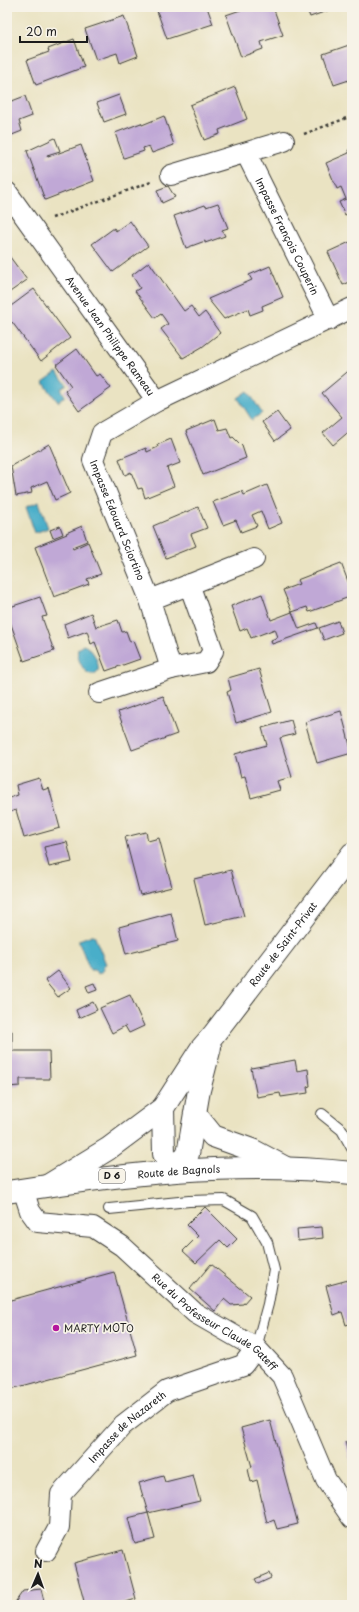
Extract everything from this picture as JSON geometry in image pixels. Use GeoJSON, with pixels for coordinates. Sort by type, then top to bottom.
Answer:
{"type":"FeatureCollection","features":[{"type":"Feature","properties":{"kind":"street"},"geometry":{"type":"LineString","coordinates":[[171,175],[284,141]]}},
{"type":"Feature","properties":{"kind":"street","name":"Impasse François Couperin"},"geometry":{"type":"LineString","coordinates":[[246,153],[328,320]]}},
{"type":"Feature","properties":{"kind":"street","name":"Avenue Jean Philippe Rameau"},"geometry":{"type":"LineString","coordinates":[[7,192],[157,401],[352,308]]}},
{"type":"Feature","properties":{"kind":"street","name":"Impasse Edouard Sciortino"},"geometry":{"type":"LineString","coordinates":[[157,401],[102,433],[93,460],[150,600],[171,669]]}},
{"type":"Feature","properties":{"kind":"street"},"geometry":{"type":"LineString","coordinates":[[150,600],[254,559]]}},
{"type":"Feature","properties":{"kind":"street"},"geometry":{"type":"LineString","coordinates":[[99,693],[171,669],[206,662],[213,651],[190,584]]}},
{"type":"Feature","properties":{"kind":"street","name":"Route de Saint-Privat"},"geometry":{"type":"LineString","coordinates":[[169,1100],[201,1049],[352,854]]}},
{"type":"Feature","properties":{"kind":"street"},"geometry":{"type":"LineString","coordinates":[[169,1100],[164,1154],[175,1170],[188,1154],[200,1082],[214,1034]]}},
{"type":"Feature","properties":{"kind":"street"},"geometry":{"type":"LineString","coordinates":[[169,1100],[196,1110],[213,1136],[252,1150],[284,1167]]}},
{"type":"Feature","properties":{"kind":"street"},"geometry":{"type":"LineString","coordinates":[[49,1185],[108,1149],[169,1100]]}},
{"type":"Feature","properties":{"kind":"street","name":"Route de Bagnols"},"geometry":{"type":"LineString","coordinates":[[15,1190],[117,1176],[175,1170],[284,1167],[352,1173]]}},
{"type":"Feature","properties":{"kind":"street","name":"Rue du Professeur Claude Gateff"},"geometry":{"type":"LineString","coordinates":[[15,1190],[38,1222],[93,1227],[122,1246],[195,1313],[256,1348],[282,1376],[326,1480],[352,1518]]}},
{"type":"Feature","properties":{"kind":"street","name":"Impasse de Nazareth"},"geometry":{"type":"LineString","coordinates":[[46,1551],[59,1527],[61,1494],[123,1425],[167,1391],[243,1365],[256,1348]]}},
{"type":"Feature","properties":{"kind":"lane"},"geometry":{"type":"LineString","coordinates":[[322,1114],[342,1130],[352,1148]]}},
{"type":"Feature","properties":{"kind":"lane"},"geometry":{"type":"LineString","coordinates":[[109,1210],[189,1201],[224,1200],[252,1216],[267,1242],[274,1270],[268,1304],[256,1348]]}},
{"type":"Feature","properties":{"kind":"path"},"geometry":{"type":"LineString","coordinates":[[284,141],[352,116]]}},
{"type":"Feature","properties":{"kind":"path"},"geometry":{"type":"LineString","coordinates":[[31,226],[171,175]]}},
{"type":"Feature","properties":{"kind":"water"},"geometry":{"type":"Polygon","coordinates":[[[57,372],[67,385],[61,389],[65,396],[58,402],[43,382],[57,372]]]}},
{"type":"Feature","properties":{"kind":"water"},"geometry":{"type":"Polygon","coordinates":[[[248,391],[262,413],[252,420],[238,398],[248,391]]]}},
{"type":"Feature","properties":{"kind":"water"},"geometry":{"type":"Polygon","coordinates":[[[39,502],[48,528],[35,533],[26,507],[39,502]]]}},
{"type":"Feature","properties":{"kind":"water"},"geometry":{"type":"Polygon","coordinates":[[[83,645],[92,652],[97,660],[98,671],[94,674],[90,674],[83,668],[78,658],[78,649],[83,645]]]}},
{"type":"Feature","properties":{"kind":"water"},"geometry":{"type":"Polygon","coordinates":[[[94,935],[106,964],[103,966],[104,970],[98,974],[94,970],[90,970],[79,942],[79,940],[94,935]]]}},
{"type":"Feature","properties":{"kind":"building"},"geometry":{"type":"Polygon","coordinates":[[[168,7],[207,7],[213,24],[167,39],[157,11],[168,7]]]}},
{"type":"Feature","properties":{"kind":"building"},"geometry":{"type":"Polygon","coordinates":[[[249,7],[273,7],[283,35],[261,42],[263,49],[241,57],[226,15],[249,7]]]}},
{"type":"Feature","properties":{"kind":"building"},"geometry":{"type":"Polygon","coordinates":[[[306,7],[338,7],[310,17],[306,7]]]}},
{"type":"Feature","properties":{"kind":"building"},"geometry":{"type":"Polygon","coordinates":[[[124,16],[138,56],[120,63],[117,53],[96,60],[85,29],[124,16]]]}},
{"type":"Feature","properties":{"kind":"building"},"geometry":{"type":"Polygon","coordinates":[[[74,39],[84,67],[36,85],[27,60],[49,52],[48,49],[74,39]]]}},
{"type":"Feature","properties":{"kind":"building"},"geometry":{"type":"Polygon","coordinates":[[[352,44],[352,79],[334,85],[323,54],[352,44]]]}},
{"type":"Feature","properties":{"kind":"building"},"geometry":{"type":"Polygon","coordinates":[[[7,87],[12,101],[25,96],[32,116],[19,121],[22,131],[7,137],[7,87]]]}},
{"type":"Feature","properties":{"kind":"building"},"geometry":{"type":"Polygon","coordinates":[[[235,87],[247,119],[219,130],[220,134],[204,140],[190,105],[235,87]]]}},
{"type":"Feature","properties":{"kind":"building"},"geometry":{"type":"Polygon","coordinates":[[[119,95],[126,114],[104,122],[97,103],[119,95]]]}},
{"type":"Feature","properties":{"kind":"building"},"geometry":{"type":"Polygon","coordinates":[[[164,116],[174,145],[152,153],[149,146],[143,148],[144,151],[124,158],[115,133],[141,123],[142,125],[164,116]]]}},
{"type":"Feature","properties":{"kind":"building"},"geometry":{"type":"Polygon","coordinates":[[[55,138],[60,151],[47,155],[48,157],[81,145],[94,181],[45,200],[27,151],[55,138]]]}},
{"type":"Feature","properties":{"kind":"building"},"geometry":{"type":"Polygon","coordinates":[[[352,149],[352,212],[345,215],[339,202],[346,199],[341,187],[337,189],[326,163],[349,153],[348,150],[352,149]]]}},
{"type":"Feature","properties":{"kind":"building"},"geometry":{"type":"Polygon","coordinates":[[[168,186],[175,197],[162,203],[157,190],[168,186]]]}},
{"type":"Feature","properties":{"kind":"building"},"geometry":{"type":"Polygon","coordinates":[[[218,203],[228,228],[222,230],[225,236],[186,248],[174,216],[205,205],[206,207],[218,203]]]}},
{"type":"Feature","properties":{"kind":"building"},"geometry":{"type":"Polygon","coordinates":[[[130,221],[148,246],[113,272],[92,244],[114,228],[116,231],[130,221]]]}},
{"type":"Feature","properties":{"kind":"building"},"geometry":{"type":"Polygon","coordinates":[[[352,241],[352,281],[343,285],[328,252],[352,241]]]}},
{"type":"Feature","properties":{"kind":"building"},"geometry":{"type":"Polygon","coordinates":[[[7,253],[27,280],[7,294],[7,253]]]}},
{"type":"Feature","properties":{"kind":"building"},"geometry":{"type":"Polygon","coordinates":[[[149,262],[184,311],[191,306],[199,317],[205,312],[220,333],[202,347],[183,358],[161,329],[168,324],[164,318],[161,314],[155,318],[135,291],[140,288],[132,275],[149,262]]]}},
{"type":"Feature","properties":{"kind":"building"},"geometry":{"type":"Polygon","coordinates":[[[270,266],[283,297],[262,306],[263,310],[250,315],[248,309],[224,319],[208,299],[252,280],[249,275],[270,266]]]}},
{"type":"Feature","properties":{"kind":"building"},"geometry":{"type":"Polygon","coordinates":[[[34,289],[70,338],[41,361],[12,322],[7,326],[7,309],[34,289]]]}},
{"type":"Feature","properties":{"kind":"building"},"geometry":{"type":"Polygon","coordinates":[[[77,349],[96,376],[100,374],[111,388],[79,411],[65,391],[71,386],[56,365],[77,349]]]}},
{"type":"Feature","properties":{"kind":"building"},"geometry":{"type":"Polygon","coordinates":[[[352,368],[352,429],[333,445],[323,433],[342,417],[322,393],[352,368]]]}},
{"type":"Feature","properties":{"kind":"building"},"geometry":{"type":"Polygon","coordinates":[[[277,412],[290,430],[275,441],[262,422],[277,412]]]}},
{"type":"Feature","properties":{"kind":"building"},"geometry":{"type":"Polygon","coordinates":[[[215,419],[219,430],[227,428],[231,438],[233,437],[242,446],[246,458],[203,475],[186,431],[215,419]]]}},
{"type":"Feature","properties":{"kind":"building"},"geometry":{"type":"Polygon","coordinates":[[[171,439],[180,463],[167,468],[174,486],[145,498],[142,488],[138,489],[131,472],[125,475],[119,459],[146,448],[147,452],[158,447],[157,445],[171,439]]]}},
{"type":"Feature","properties":{"kind":"building"},"geometry":{"type":"Polygon","coordinates":[[[49,444],[70,493],[55,500],[47,481],[31,488],[32,493],[16,496],[11,466],[49,444]]]}},
{"type":"Feature","properties":{"kind":"building"},"geometry":{"type":"Polygon","coordinates":[[[267,485],[282,523],[268,529],[261,511],[252,515],[257,526],[241,532],[236,520],[223,525],[213,502],[242,491],[244,495],[267,485]]]}},
{"type":"Feature","properties":{"kind":"building"},"geometry":{"type":"Polygon","coordinates":[[[198,507],[207,528],[191,534],[196,546],[166,558],[153,526],[198,507]]]}},
{"type":"Feature","properties":{"kind":"building"},"geometry":{"type":"Polygon","coordinates":[[[60,526],[63,534],[53,538],[50,530],[60,526]]]}},
{"type":"Feature","properties":{"kind":"building"},"geometry":{"type":"Polygon","coordinates":[[[82,526],[87,541],[72,547],[73,549],[88,542],[101,574],[87,579],[89,584],[54,597],[35,547],[82,526]]]}},
{"type":"Feature","properties":{"kind":"building"},"geometry":{"type":"Polygon","coordinates":[[[341,563],[352,592],[352,596],[309,612],[307,607],[292,612],[283,590],[299,584],[297,580],[341,563]]]}},
{"type":"Feature","properties":{"kind":"building"},"geometry":{"type":"Polygon","coordinates":[[[262,594],[271,620],[292,612],[299,629],[316,623],[318,628],[272,644],[271,640],[278,637],[275,629],[251,638],[247,628],[240,631],[231,606],[262,594]]]}},
{"type":"Feature","properties":{"kind":"building"},"geometry":{"type":"Polygon","coordinates":[[[40,597],[47,616],[42,617],[54,651],[24,661],[7,613],[7,608],[40,597]]]}},
{"type":"Feature","properties":{"kind":"building"},"geometry":{"type":"Polygon","coordinates":[[[91,613],[96,627],[118,620],[122,632],[126,631],[130,642],[133,641],[140,659],[106,671],[95,642],[91,644],[87,631],[68,638],[64,624],[91,613]]]}},
{"type":"Feature","properties":{"kind":"building"},"geometry":{"type":"Polygon","coordinates":[[[338,621],[342,633],[324,640],[319,628],[338,621]]]}},
{"type":"Feature","properties":{"kind":"building"},"geometry":{"type":"Polygon","coordinates":[[[259,669],[272,712],[236,723],[227,692],[231,690],[228,678],[259,669]]]}},
{"type":"Feature","properties":{"kind":"building"},"geometry":{"type":"Polygon","coordinates":[[[163,696],[177,734],[132,750],[118,712],[163,696]]]}},
{"type":"Feature","properties":{"kind":"building"},"geometry":{"type":"Polygon","coordinates":[[[341,711],[352,753],[317,763],[305,722],[341,711]]]}},
{"type":"Feature","properties":{"kind":"building"},"geometry":{"type":"Polygon","coordinates":[[[291,720],[295,734],[280,738],[292,777],[277,781],[280,790],[251,798],[245,776],[241,777],[235,754],[267,745],[262,728],[291,720]]]}},
{"type":"Feature","properties":{"kind":"building"},"geometry":{"type":"Polygon","coordinates":[[[39,778],[43,790],[49,788],[60,828],[24,838],[16,810],[7,813],[7,799],[18,795],[16,785],[39,778]]]}},
{"type":"Feature","properties":{"kind":"building"},"geometry":{"type":"Polygon","coordinates":[[[146,832],[148,841],[159,838],[172,887],[140,895],[125,837],[146,832]]]}},
{"type":"Feature","properties":{"kind":"building"},"geometry":{"type":"Polygon","coordinates":[[[67,842],[72,862],[49,867],[44,847],[67,842]]]}},
{"type":"Feature","properties":{"kind":"building"},"geometry":{"type":"Polygon","coordinates":[[[231,870],[244,916],[205,925],[194,879],[231,870]]]}},
{"type":"Feature","properties":{"kind":"building"},"geometry":{"type":"Polygon","coordinates":[[[171,913],[178,941],[126,954],[119,927],[171,913]]]}},
{"type":"Feature","properties":{"kind":"building"},"geometry":{"type":"Polygon","coordinates":[[[58,971],[71,988],[58,997],[45,981],[58,971]]]}},
{"type":"Feature","properties":{"kind":"building"},"geometry":{"type":"Polygon","coordinates":[[[94,983],[97,990],[89,993],[86,986],[94,983]]]}},
{"type":"Feature","properties":{"kind":"building"},"geometry":{"type":"Polygon","coordinates":[[[130,995],[144,1026],[129,1033],[125,1026],[112,1033],[100,1008],[130,995]]]}},
{"type":"Feature","properties":{"kind":"building"},"geometry":{"type":"Polygon","coordinates":[[[93,1002],[97,1010],[79,1018],[76,1010],[93,1002]]]}},
{"type":"Feature","properties":{"kind":"building"},"geometry":{"type":"Polygon","coordinates":[[[7,1031],[12,1031],[12,1051],[49,1051],[50,1079],[20,1079],[20,1086],[7,1087],[7,1031]]]}},
{"type":"Feature","properties":{"kind":"building"},"geometry":{"type":"Polygon","coordinates":[[[295,1060],[297,1071],[308,1069],[310,1086],[307,1087],[308,1093],[281,1097],[280,1093],[257,1097],[251,1068],[295,1060]]]}},
{"type":"Feature","properties":{"kind":"building"},"geometry":{"type":"Polygon","coordinates":[[[205,1207],[237,1239],[228,1248],[220,1240],[196,1263],[183,1251],[198,1236],[187,1225],[205,1207]]]}},
{"type":"Feature","properties":{"kind":"building"},"geometry":{"type":"Polygon","coordinates":[[[322,1227],[323,1238],[298,1241],[297,1229],[322,1227]]]}},
{"type":"Feature","properties":{"kind":"building"},"geometry":{"type":"Polygon","coordinates":[[[211,1264],[250,1296],[243,1304],[231,1305],[224,1299],[215,1311],[190,1289],[211,1264]]]}},
{"type":"Feature","properties":{"kind":"building"},"geometry":{"type":"Polygon","coordinates":[[[114,1272],[137,1355],[7,1390],[7,1301],[114,1272]]]}},
{"type":"Feature","properties":{"kind":"building"},"geometry":{"type":"Polygon","coordinates":[[[352,1279],[352,1323],[346,1325],[342,1312],[334,1315],[326,1286],[352,1279]]]}},
{"type":"Feature","properties":{"kind":"building"},"geometry":{"type":"Polygon","coordinates":[[[270,1420],[298,1524],[277,1529],[274,1520],[267,1523],[257,1480],[251,1482],[248,1469],[252,1467],[241,1428],[270,1420]]]}},
{"type":"Feature","properties":{"kind":"building"},"geometry":{"type":"Polygon","coordinates":[[[352,1440],[352,1466],[345,1442],[352,1440]]]}},
{"type":"Feature","properties":{"kind":"building"},"geometry":{"type":"Polygon","coordinates":[[[193,1475],[200,1501],[148,1513],[139,1483],[163,1476],[165,1482],[193,1475]]]}},
{"type":"Feature","properties":{"kind":"building"},"geometry":{"type":"Polygon","coordinates":[[[148,1513],[155,1539],[135,1544],[128,1518],[148,1513]]]}},
{"type":"Feature","properties":{"kind":"building"},"geometry":{"type":"Polygon","coordinates":[[[123,1550],[136,1599],[116,1605],[85,1605],[74,1563],[123,1550]]]}},
{"type":"Feature","properties":{"kind":"building"},"geometry":{"type":"Polygon","coordinates":[[[269,1573],[271,1578],[258,1584],[255,1579],[269,1573]]]}},
{"type":"Feature","properties":{"kind":"building"},"geometry":{"type":"Polygon","coordinates":[[[41,1589],[45,1605],[14,1604],[23,1591],[41,1589]]]}},
{"type":"Feature","properties":{"kind":"place","name":"MARTY MOTO"},"geometry":{"type":"Point","coordinates":[56,1328]}}]}
